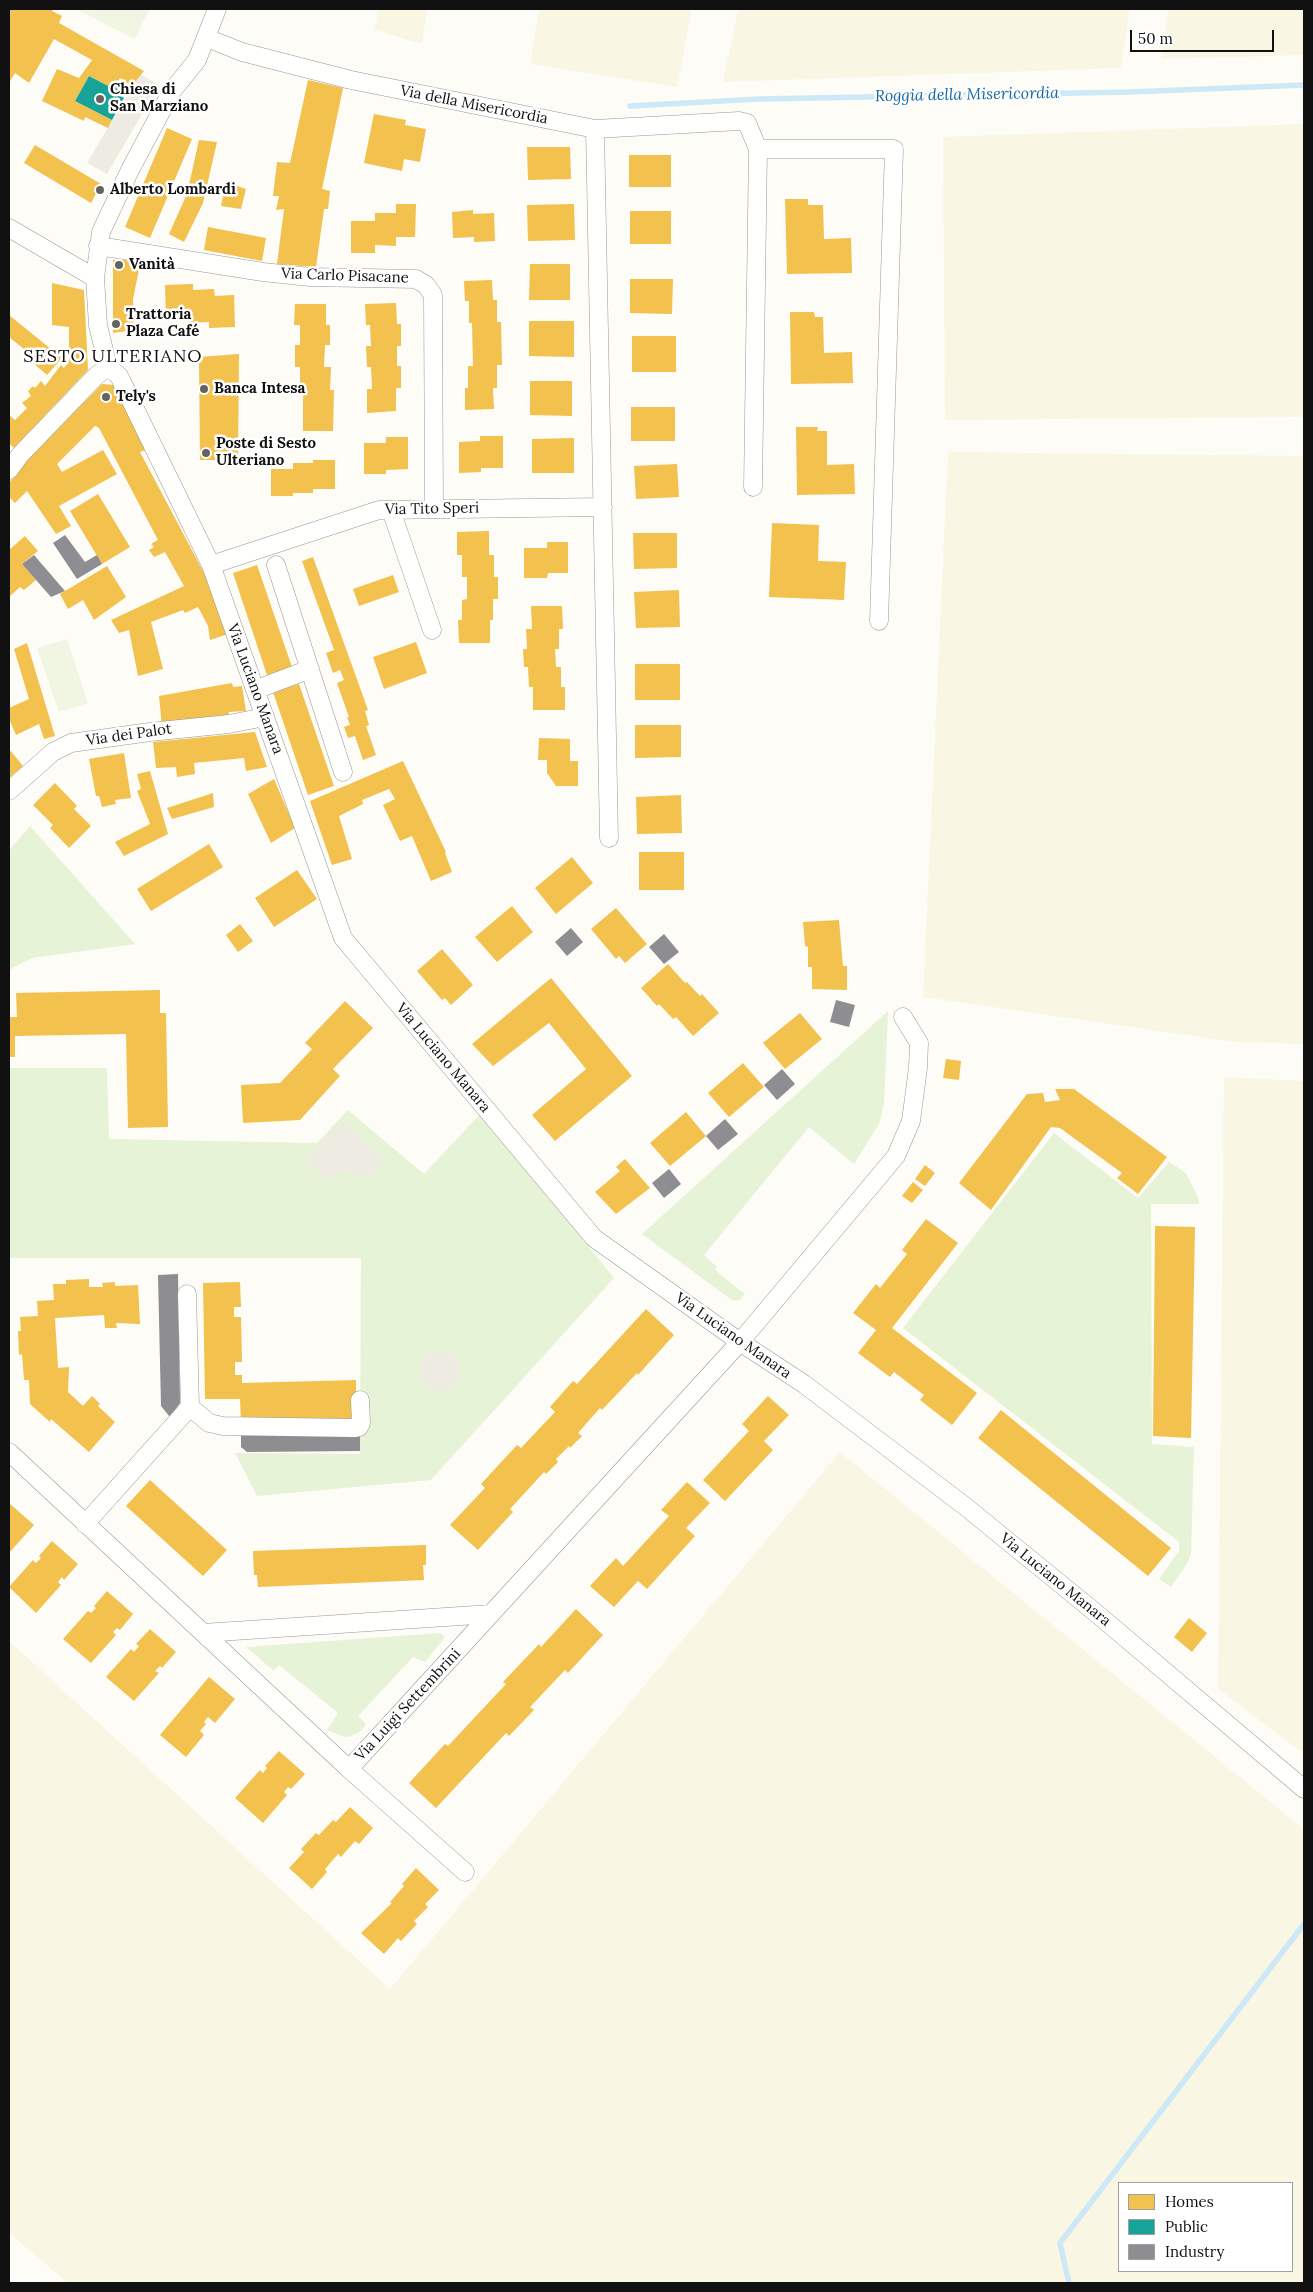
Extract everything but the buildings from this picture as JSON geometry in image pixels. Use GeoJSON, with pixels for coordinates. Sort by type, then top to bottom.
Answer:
{"type":"FeatureCollection","features":[{"type":"Feature","properties":{"kind":"street","name":"Via Luciano Manara"},"geometry":{"type":"LineString","coordinates":[[217,9],[197,60],[172,91],[112,207],[98,246],[95,278],[98,324],[108,367],[119,376],[211,565],[343,938],[594,1238],[740,1342],[804,1384],[966,1507],[1103,1619],[1304,1789]]}},
{"type":"Feature","properties":{"kind":"street","name":"Via della Misericordia"},"geometry":{"type":"LineString","coordinates":[[207,38],[242,52],[351,80],[595,129],[747,123],[758,149]]}},
{"type":"Feature","properties":{"kind":"street"},"geometry":{"type":"LineString","coordinates":[[595,129],[609,838]]}},
{"type":"Feature","properties":{"kind":"street"},"geometry":{"type":"LineString","coordinates":[[753,487],[758,149],[894,149],[879,621]]}},
{"type":"Feature","properties":{"kind":"street"},"geometry":{"type":"LineString","coordinates":[[9,228],[95,278]]}},
{"type":"Feature","properties":{"kind":"street","name":"Via Carlo Pisacane"},"geometry":{"type":"LineString","coordinates":[[98,246],[263,272],[310,277],[416,279],[426,285],[433,296],[434,509]]}},
{"type":"Feature","properties":{"kind":"street"},"geometry":{"type":"LineString","coordinates":[[9,470],[96,376],[108,367]]}},
{"type":"Feature","properties":{"kind":"street","name":"Via Tito Speri"},"geometry":{"type":"LineString","coordinates":[[211,565],[379,510],[603,507]]}},
{"type":"Feature","properties":{"kind":"street"},"geometry":{"type":"LineString","coordinates":[[391,510],[432,630]]}},
{"type":"Feature","properties":{"kind":"street"},"geometry":{"type":"LineString","coordinates":[[276,565],[343,772]]}},
{"type":"Feature","properties":{"kind":"street"},"geometry":{"type":"LineString","coordinates":[[255,690],[310,669]]}},
{"type":"Feature","properties":{"kind":"street","name":"Via dei Palot"},"geometry":{"type":"LineString","coordinates":[[9,791],[53,752],[71,743],[229,724],[265,717]]}},
{"type":"Feature","properties":{"kind":"street","name":"Via Luigi Settembrini"},"geometry":{"type":"LineString","coordinates":[[9,1452],[349,1769],[740,1342],[885,1170],[900,1149],[911,1120],[918,1068],[919,1043],[903,1017]]}},
{"type":"Feature","properties":{"kind":"street"},"geometry":{"type":"LineString","coordinates":[[86,1524],[190,1406],[187,1294]]}},
{"type":"Feature","properties":{"kind":"street"},"geometry":{"type":"LineString","coordinates":[[190,1406],[209,1423],[223,1426],[354,1428],[359,1427],[362,1423],[360,1400]]}},
{"type":"Feature","properties":{"kind":"street"},"geometry":{"type":"LineString","coordinates":[[202,1633],[491,1614]]}},
{"type":"Feature","properties":{"kind":"street"},"geometry":{"type":"LineString","coordinates":[[349,1769],[465,1872]]}},
{"type":"Feature","properties":{"kind":"shaded area"},"geometry":{"type":"Polygon","coordinates":[[[378,9],[427,9],[422,44],[375,30],[378,9]]]}},
{"type":"Feature","properties":{"kind":"shaded area"},"geometry":{"type":"Polygon","coordinates":[[[539,9],[692,9],[677,87],[530,64],[539,9]]]}},
{"type":"Feature","properties":{"kind":"shaded area"},"geometry":{"type":"Polygon","coordinates":[[[738,9],[1130,9],[1121,68],[723,82],[738,9]]]}},
{"type":"Feature","properties":{"kind":"shaded area"},"geometry":{"type":"Polygon","coordinates":[[[1169,9],[1304,9],[1304,55],[1161,59],[1169,9]]]}},
{"type":"Feature","properties":{"kind":"shaded area"},"geometry":{"type":"Polygon","coordinates":[[[140,74],[159,85],[107,174],[87,163],[140,74]]]}},
{"type":"Feature","properties":{"kind":"shaded area"},"geometry":{"type":"Polygon","coordinates":[[[1304,124],[1304,417],[945,420],[943,137],[1304,124]]]}},
{"type":"Feature","properties":{"kind":"shaded area"},"geometry":{"type":"Polygon","coordinates":[[[948,452],[1304,456],[1304,1044],[1235,1042],[923,997],[948,452]]]}},
{"type":"Feature","properties":{"kind":"shaded area"},"geometry":{"type":"Polygon","coordinates":[[[1224,1077],[1304,1081],[1304,1754],[1218,1689],[1224,1077]]]}},
{"type":"Feature","properties":{"kind":"shaded area"},"geometry":{"type":"Polygon","coordinates":[[[343,1122],[385,1161],[365,1178],[344,1171],[327,1180],[305,1159],[343,1122]]]}},
{"type":"Feature","properties":{"kind":"shaded area"},"geometry":{"type":"Polygon","coordinates":[[[440,1351],[454,1357],[460,1371],[454,1385],[440,1391],[426,1385],[420,1371],[426,1357],[440,1351]]]}},
{"type":"Feature","properties":{"kind":"shaded area"},"geometry":{"type":"Polygon","coordinates":[[[840,1452],[1304,1829],[1304,2283],[68,2283],[9,2233],[9,1641],[390,1989],[840,1452]]]}},
{"type":"Feature","properties":{"kind":"green space"},"geometry":{"type":"Polygon","coordinates":[[[76,9],[150,9],[134,39],[76,9]]]}},
{"type":"Feature","properties":{"kind":"green space"},"geometry":{"type":"Polygon","coordinates":[[[67,639],[88,703],[59,712],[37,648],[67,639]]]}},
{"type":"Feature","properties":{"kind":"green space"},"geometry":{"type":"Polygon","coordinates":[[[30,826],[135,944],[32,958],[9,970],[9,850],[30,826]]]}},
{"type":"Feature","properties":{"kind":"green space"},"geometry":{"type":"Polygon","coordinates":[[[888,1011],[884,1104],[879,1124],[854,1164],[809,1127],[704,1255],[717,1267],[715,1270],[745,1294],[740,1300],[733,1301],[642,1234],[888,1011]]]}},
{"type":"Feature","properties":{"kind":"green space"},"geometry":{"type":"Polygon","coordinates":[[[9,1068],[107,1068],[109,1139],[317,1143],[348,1110],[424,1174],[481,1113],[614,1278],[431,1480],[257,1496],[235,1453],[360,1454],[361,1258],[9,1258],[9,1068]]]}},
{"type":"Feature","properties":{"kind":"green space"},"geometry":{"type":"Polygon","coordinates":[[[1054,1133],[1138,1198],[1169,1162],[1186,1173],[1198,1197],[1199,1204],[1151,1204],[1152,1444],[1194,1447],[1191,1554],[1188,1562],[1171,1587],[1159,1579],[1179,1551],[1179,1542],[903,1328],[1054,1133]]]}},
{"type":"Feature","properties":{"kind":"green space"},"geometry":{"type":"Polygon","coordinates":[[[441,1633],[445,1637],[425,1662],[413,1657],[358,1716],[366,1724],[361,1731],[344,1737],[327,1730],[338,1713],[279,1665],[274,1671],[246,1647],[441,1633]]]}},
{"type":"Feature","properties":{"kind":"waterway","name":"Roggia della Misericordia"},"geometry":{"type":"LineString","coordinates":[[630,106],[759,99],[1130,92],[1304,85]]}},
{"type":"Feature","properties":{"kind":"waterway"},"geometry":{"type":"LineString","coordinates":[[1069,2283],[1060,2243],[1304,1924]]}},
{"type":"Feature","properties":{"kind":"place","name":"Chiesa di San Marziano"},"geometry":{"type":"Point","coordinates":[100,99]}},
{"type":"Feature","properties":{"kind":"place","name":"Alberto Lombardi"},"geometry":{"type":"Point","coordinates":[100,190]}},
{"type":"Feature","properties":{"kind":"place","name":"Vanità"},"geometry":{"type":"Point","coordinates":[119,265]}},
{"type":"Feature","properties":{"kind":"place","name":"Trattoria Plaza Café"},"geometry":{"type":"Point","coordinates":[116,324]}},
{"type":"Feature","properties":{"kind":"place","name":"Banca Intesa"},"geometry":{"type":"Point","coordinates":[204,389]}},
{"type":"Feature","properties":{"kind":"place","name":"Tely's"},"geometry":{"type":"Point","coordinates":[106,397]}},
{"type":"Feature","properties":{"kind":"place","name":"Poste di Sesto Ulteriano"},"geometry":{"type":"Point","coordinates":[206,453]}},
{"type":"Feature","properties":{"kind":"district","name":"SESTO ULTERIANO"},"geometry":{"type":"Point","coordinates":[113,357]}}]}
